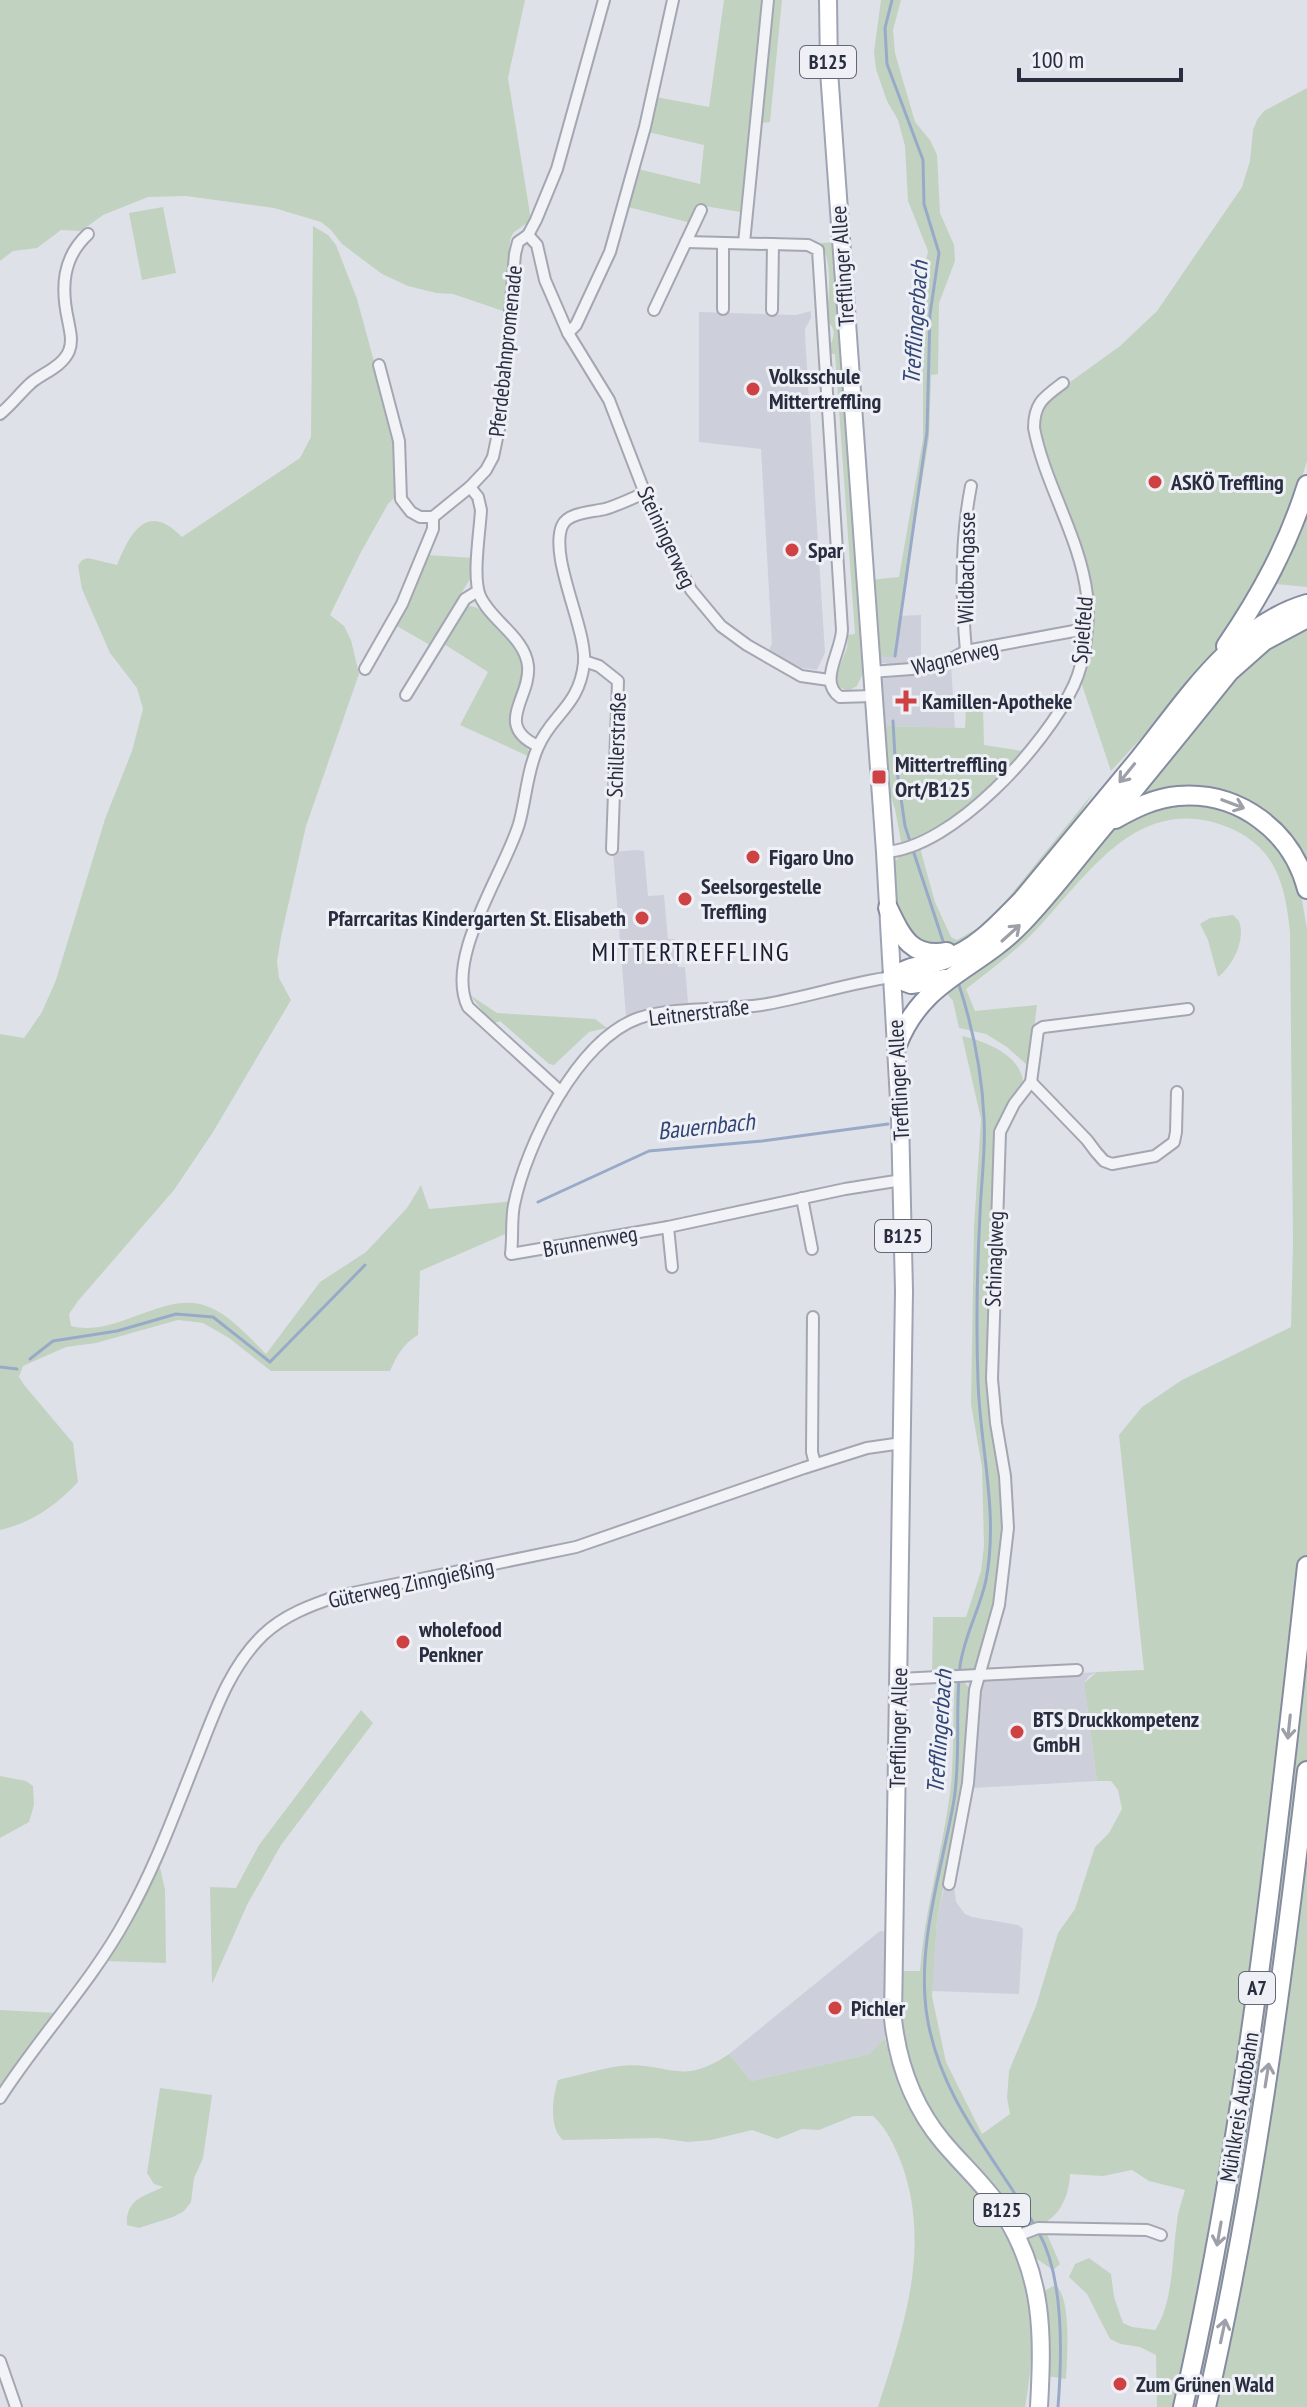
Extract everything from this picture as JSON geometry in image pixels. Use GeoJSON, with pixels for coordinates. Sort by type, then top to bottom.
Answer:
{"type":"FeatureCollection","features":[{"type":"Feature","properties":{"kind":"highway"},"geometry":{"type":"LineString","coordinates":[[1212,670],[1269,579],[1289,539],[1307,485]]}},
{"type":"Feature","properties":{"kind":"highway"},"geometry":{"type":"LineString","coordinates":[[892,977],[903,969],[946,959],[995,927],[1022,900],[1212,670],[1250,634],[1307,604]]}},
{"type":"Feature","properties":{"kind":"highway"},"geometry":{"type":"LineString","coordinates":[[897,1045],[921,1001],[1020,925],[1229,672],[1264,641],[1307,618]]}},
{"type":"Feature","properties":{"kind":"highway"},"geometry":{"type":"LineString","coordinates":[[1106,823],[1143,804],[1176,796],[1213,798],[1232,803],[1265,822],[1280,837],[1295,857],[1307,889]]}},
{"type":"Feature","properties":{"kind":"highway"},"geometry":{"type":"LineString","coordinates":[[888,908],[901,934],[917,950],[943,953],[973,944]]}},
{"type":"Feature","properties":{"kind":"highway"},"geometry":{"type":"LineString","coordinates":[[892,977],[911,984],[948,978]]}},
{"type":"Feature","properties":{"kind":"highway","name":"Mühlkreis Autobahn"},"geometry":{"type":"LineString","coordinates":[[1183,2407],[1215,2252],[1247,2059],[1307,1566]]}},
{"type":"Feature","properties":{"kind":"highway","name":"Mühlkreis Autobahn"},"geometry":{"type":"LineString","coordinates":[[1206,2407],[1232,2287],[1256,2151],[1307,1771]]}},
{"type":"Feature","properties":{"kind":"main road","name":"Trefflinger Allee"},"geometry":{"type":"LineString","coordinates":[[828,0],[832,123],[871,672],[893,851],[888,908],[902,1180],[898,1444],[899,1679],[893,1993],[896,2039],[903,2071],[919,2108],[942,2142],[1021,2234]]}},
{"type":"Feature","properties":{"kind":"main road","name":"B125"},"geometry":{"type":"LineString","coordinates":[[1021,2234],[1039,2303],[1042,2344],[1039,2407]]}},
{"type":"Feature","properties":{"kind":"street","name":"Pferdebahnpromenade"},"geometry":{"type":"LineString","coordinates":[[433,517],[486,470],[499,434],[512,275],[518,242],[528,235],[557,169],[604,0]]}},
{"type":"Feature","properties":{"kind":"street"},"geometry":{"type":"LineString","coordinates":[[568,333],[576,325],[610,252],[645,127],[673,0]]}},
{"type":"Feature","properties":{"kind":"street"},"geometry":{"type":"LineString","coordinates":[[744,243],[768,0]]}},
{"type":"Feature","properties":{"kind":"street"},"geometry":{"type":"LineString","coordinates":[[654,310],[701,210]]}},
{"type":"Feature","properties":{"kind":"street"},"geometry":{"type":"LineString","coordinates":[[0,414],[30,383],[65,358],[70,349],[64,298],[66,267],[75,247],[88,234]]}},
{"type":"Feature","properties":{"kind":"street","name":"Steiningerweg"},"geometry":{"type":"LineString","coordinates":[[528,235],[537,245],[545,280],[568,333],[609,400],[680,573],[711,616],[747,645],[792,672],[829,680],[832,690],[840,697],[873,696]]}},
{"type":"Feature","properties":{"kind":"street"},"geometry":{"type":"LineString","coordinates":[[686,242],[814,246],[819,255],[821,333],[842,630],[829,680]]}},
{"type":"Feature","properties":{"kind":"street"},"geometry":{"type":"LineString","coordinates":[[723,243],[723,309]]}},
{"type":"Feature","properties":{"kind":"street"},"geometry":{"type":"LineString","coordinates":[[772,310],[773,244]]}},
{"type":"Feature","properties":{"kind":"street"},"geometry":{"type":"LineString","coordinates":[[365,669],[402,604],[433,529],[433,517],[420,517],[411,512],[401,499],[399,441],[379,365]]}},
{"type":"Feature","properties":{"kind":"street","name":"Spielfeld"},"geometry":{"type":"LineString","coordinates":[[893,851],[938,834],[992,792],[1035,743],[1076,681],[1088,598],[1083,573],[1034,428],[1038,404],[1063,383]]}},
{"type":"Feature","properties":{"kind":"street","name":"Wildbachgasse"},"geometry":{"type":"LineString","coordinates":[[966,651],[962,569],[971,486]]}},
{"type":"Feature","properties":{"kind":"street"},"geometry":{"type":"LineString","coordinates":[[470,487],[478,497],[481,510],[478,591],[485,605],[526,655],[528,671],[516,723],[522,736],[538,746]]}},
{"type":"Feature","properties":{"kind":"street"},"geometry":{"type":"LineString","coordinates":[[561,1092],[491,1029],[465,1000],[462,980],[478,920],[518,826],[538,746],[578,690],[584,661],[565,578],[561,527],[575,515],[610,507],[645,493]]}},
{"type":"Feature","properties":{"kind":"street"},"geometry":{"type":"LineString","coordinates":[[406,695],[465,599],[478,591]]}},
{"type":"Feature","properties":{"kind":"street","name":"Wagnerweg"},"geometry":{"type":"LineString","coordinates":[[871,672],[934,666],[966,651],[1074,631],[1085,632]]}},
{"type":"Feature","properties":{"kind":"street","name":"Schillerstraße"},"geometry":{"type":"LineString","coordinates":[[584,661],[599,666],[618,681],[612,849]]}},
{"type":"Feature","properties":{"kind":"street","name":"Leitnerstraße"},"geometry":{"type":"LineString","coordinates":[[511,1254],[514,1207],[537,1139],[561,1092],[578,1068],[612,1034],[639,1018],[781,1001],[892,977]]}},
{"type":"Feature","properties":{"kind":"street"},"geometry":{"type":"LineString","coordinates":[[1177,1092],[1174,1142],[1155,1156],[1112,1164],[1104,1161],[1031,1082],[1036,1038],[1038,1030],[1043,1027],[1188,1009]]}},
{"type":"Feature","properties":{"kind":"street","name":"Schinaglweg"},"geometry":{"type":"LineString","coordinates":[[949,1884],[964,1811],[974,1675],[999,1605],[1008,1528],[1005,1476],[992,1379],[998,1149],[1005,1119],[1031,1082]]}},
{"type":"Feature","properties":{"kind":"street","name":"Brunnenweg"},"geometry":{"type":"LineString","coordinates":[[511,1254],[668,1227],[902,1180]]}},
{"type":"Feature","properties":{"kind":"street"},"geometry":{"type":"LineString","coordinates":[[802,1198],[812,1249]]}},
{"type":"Feature","properties":{"kind":"street","name":"Brunnenweg"},"geometry":{"type":"LineString","coordinates":[[668,1227],[672,1267]]}},
{"type":"Feature","properties":{"kind":"street"},"geometry":{"type":"LineString","coordinates":[[813,1317],[812,1452],[815,1464]]}},
{"type":"Feature","properties":{"kind":"street","name":"Güterweg Zinngießing"},"geometry":{"type":"LineString","coordinates":[[0,2098],[101,1960],[126,1919],[162,1845],[224,1691],[250,1650],[265,1633],[298,1611],[338,1596],[576,1547],[815,1464],[867,1448],[898,1444]]}},
{"type":"Feature","properties":{"kind":"street"},"geometry":{"type":"LineString","coordinates":[[899,1679],[1077,1670]]}},
{"type":"Feature","properties":{"kind":"street"},"geometry":{"type":"LineString","coordinates":[[1021,2234],[1038,2228],[1147,2230],[1161,2235]]}},
{"type":"Feature","properties":{"kind":"street"},"geometry":{"type":"LineString","coordinates":[[0,2361],[16,2407]]}},
{"type":"Feature","properties":{"kind":"shaded area"},"geometry":{"type":"Polygon","coordinates":[[[811,311],[805,336],[825,653],[817,670],[802,668],[768,652],[772,644],[761,449],[699,442],[699,312],[796,315],[811,311]]]}},
{"type":"Feature","properties":{"kind":"shaded area"},"geometry":{"type":"Polygon","coordinates":[[[921,615],[921,663],[900,666],[878,662],[876,656],[893,656],[899,616],[921,615]]]}},
{"type":"Feature","properties":{"kind":"shaded area"},"geometry":{"type":"Polygon","coordinates":[[[951,664],[955,728],[884,726],[881,679],[925,673],[951,664]]]}},
{"type":"Feature","properties":{"kind":"shaded area","name":"Pfarrcaritas Kindergarten St. Elisabeth"},"geometry":{"type":"Polygon","coordinates":[[[644,851],[648,896],[664,895],[668,939],[675,939],[678,967],[685,967],[688,1003],[652,1008],[626,1016],[613,852],[644,851]]]}},
{"type":"Feature","properties":{"kind":"shaded area"},"geometry":{"type":"Polygon","coordinates":[[[1097,1672],[1084,1683],[1097,1781],[971,1788],[979,1697],[985,1680],[1097,1672]]]}},
{"type":"Feature","properties":{"kind":"shaded area"},"geometry":{"type":"Polygon","coordinates":[[[945,1883],[954,1884],[956,1902],[965,1914],[1018,1925],[1023,1929],[1019,1994],[932,1991],[937,1920],[945,1883]]]}},
{"type":"Feature","properties":{"kind":"shaded area","name":"Pichler"},"geometry":{"type":"Polygon","coordinates":[[[880,1931],[886,1931],[885,2038],[877,2050],[751,2081],[729,2054],[880,1931]]]}},
{"type":"Feature","properties":{"kind":"green space"},"geometry":{"type":"Polygon","coordinates":[[[0,0],[525,0],[508,78],[531,220],[513,233],[510,240],[506,312],[453,294],[408,286],[382,274],[342,244],[321,222],[274,208],[186,196],[148,197],[103,215],[81,231],[61,230],[37,248],[13,251],[0,261],[0,0]]]}},
{"type":"Feature","properties":{"kind":"green space"},"geometry":{"type":"Polygon","coordinates":[[[724,0],[782,0],[770,122],[762,123],[752,214],[699,205],[691,223],[628,207],[638,169],[700,184],[704,145],[648,132],[656,97],[709,107],[724,0]]]}},
{"type":"Feature","properties":{"kind":"green space"},"geometry":{"type":"Polygon","coordinates":[[[881,0],[901,0],[893,30],[895,53],[915,122],[930,140],[937,155],[940,213],[954,245],[955,261],[939,303],[938,374],[931,375],[929,438],[893,657],[876,656],[870,580],[899,577],[923,439],[923,375],[917,306],[928,251],[908,201],[905,146],[898,120],[887,101],[876,69],[874,52],[881,0]]]}},
{"type":"Feature","properties":{"kind":"green space"},"geometry":{"type":"Polygon","coordinates":[[[1307,88],[1307,461],[1287,526],[1221,643],[1166,711],[1111,771],[1080,679],[1088,647],[1083,556],[1039,430],[1040,412],[1048,398],[1120,346],[1157,311],[1242,187],[1257,120],[1264,111],[1307,88]]]}},
{"type":"Feature","properties":{"kind":"green space"},"geometry":{"type":"Polygon","coordinates":[[[163,207],[176,273],[142,280],[129,213],[163,207]]]}},
{"type":"Feature","properties":{"kind":"green space"},"geometry":{"type":"Polygon","coordinates":[[[313,226],[328,235],[336,245],[357,299],[396,442],[397,495],[388,504],[361,552],[330,615],[344,626],[351,640],[359,674],[306,826],[281,937],[277,962],[279,978],[291,1000],[213,1132],[174,1190],[78,1301],[69,1314],[71,1326],[88,1328],[106,1325],[159,1308],[193,1303],[225,1316],[266,1354],[320,1282],[366,1252],[407,1208],[421,1185],[429,1209],[514,1201],[510,1232],[420,1271],[418,1335],[401,1350],[390,1371],[271,1371],[229,1338],[203,1323],[178,1320],[96,1343],[66,1347],[23,1366],[19,1377],[73,1443],[78,1482],[43,1512],[0,1530],[0,1034],[24,1038],[42,1012],[56,980],[105,819],[132,751],[143,709],[137,688],[110,653],[82,589],[78,566],[88,558],[117,565],[128,541],[142,525],[150,521],[170,527],[182,537],[300,458],[311,437],[313,226]]]}},
{"type":"Feature","properties":{"kind":"green space"},"geometry":{"type":"Polygon","coordinates":[[[835,242],[864,671],[857,686],[848,691],[839,687],[835,678],[847,648],[848,635],[855,634],[835,354],[828,354],[834,332],[826,320],[829,270],[821,243],[835,242]]]}},
{"type":"Feature","properties":{"kind":"green space"},"geometry":{"type":"Polygon","coordinates":[[[1307,507],[1307,587],[1276,584],[1307,507]]]}},
{"type":"Feature","properties":{"kind":"green space"},"geometry":{"type":"Polygon","coordinates":[[[427,555],[474,558],[470,579],[430,645],[395,625],[427,555]]]}},
{"type":"Feature","properties":{"kind":"green space"},"geometry":{"type":"Polygon","coordinates":[[[470,606],[486,615],[518,652],[523,668],[511,724],[529,751],[528,756],[460,725],[488,672],[444,644],[465,609],[470,606]]]}},
{"type":"Feature","properties":{"kind":"green space"},"geometry":{"type":"Polygon","coordinates":[[[1307,623],[1307,872],[1224,796],[1120,811],[1250,658],[1307,623]]]}},
{"type":"Feature","properties":{"kind":"green space"},"geometry":{"type":"Polygon","coordinates":[[[966,707],[983,707],[984,745],[1022,751],[968,807],[902,847],[890,794],[884,726],[965,728],[966,707]]]}},
{"type":"Feature","properties":{"kind":"green space"},"geometry":{"type":"Polygon","coordinates":[[[1093,793],[1046,859],[999,912],[975,932],[953,946],[935,949],[919,940],[907,927],[899,911],[895,889],[893,863],[901,855],[920,848],[935,902],[951,937],[957,940],[983,925],[1000,908],[1093,793]]]}},
{"type":"Feature","properties":{"kind":"green space"},"geometry":{"type":"Polygon","coordinates":[[[1167,803],[1220,805],[1271,835],[1299,883],[1307,929],[1307,2407],[1157,2407],[1156,2355],[1110,2339],[1087,2294],[1069,2277],[1075,2264],[1089,2258],[1111,2274],[1114,2297],[1123,2323],[1155,2330],[1169,2292],[1178,2218],[1185,2190],[1149,2181],[1132,2170],[1103,2176],[1070,2174],[1066,2195],[1056,2213],[1041,2225],[1019,2228],[964,2161],[932,2114],[909,2062],[901,2025],[899,1971],[920,1971],[951,1785],[955,1682],[964,1682],[971,1690],[963,1786],[937,1920],[932,1996],[946,2062],[982,2134],[1010,2114],[1007,2098],[1009,2071],[1036,2006],[1058,1933],[1075,1909],[1095,1847],[1109,1833],[1122,1809],[1118,1790],[1111,1781],[1097,1781],[1084,1683],[1097,1672],[1144,1670],[1119,1435],[1142,1407],[1182,1380],[1291,1327],[1290,932],[1276,870],[1258,846],[1230,828],[1198,819],[1169,820],[1143,829],[1097,863],[1028,938],[966,989],[975,1011],[1037,1005],[1030,1062],[1027,1065],[986,1034],[959,1028],[953,1001],[944,990],[1116,825],[1167,803]]]}},
{"type":"Feature","properties":{"kind":"green space"},"geometry":{"type":"Polygon","coordinates":[[[1233,915],[1239,921],[1241,936],[1233,959],[1218,977],[1208,940],[1200,924],[1210,918],[1233,915]]]}},
{"type":"Feature","properties":{"kind":"green space"},"geometry":{"type":"Polygon","coordinates":[[[470,995],[497,1013],[595,1019],[607,1028],[589,1032],[554,1065],[549,1064],[500,1021],[493,1024],[470,995]]]}},
{"type":"Feature","properties":{"kind":"green space"},"geometry":{"type":"Polygon","coordinates":[[[962,1036],[991,1046],[1009,1057],[1021,1072],[1023,1082],[995,1144],[993,1170],[989,1366],[1004,1512],[995,1597],[978,1665],[974,1671],[932,1673],[933,1617],[966,1617],[981,1571],[984,1546],[982,1467],[971,1404],[974,1227],[981,1119],[962,1036]]]}},
{"type":"Feature","properties":{"kind":"green space"},"geometry":{"type":"Polygon","coordinates":[[[361,1710],[373,1723],[281,1845],[247,1905],[212,1984],[210,1887],[236,1888],[259,1845],[361,1710]]]}},
{"type":"Feature","properties":{"kind":"green space"},"geometry":{"type":"Polygon","coordinates":[[[0,1776],[26,1781],[33,1786],[34,1805],[29,1822],[0,1838],[0,1776]]]}},
{"type":"Feature","properties":{"kind":"green space"},"geometry":{"type":"Polygon","coordinates":[[[159,1863],[165,1890],[166,1963],[105,1961],[123,1935],[159,1863]]]}},
{"type":"Feature","properties":{"kind":"green space"},"geometry":{"type":"Polygon","coordinates":[[[0,2010],[57,2013],[0,2090],[0,2010]]]}},
{"type":"Feature","properties":{"kind":"green space"},"geometry":{"type":"Polygon","coordinates":[[[885,2038],[897,2082],[918,2123],[985,2203],[1013,2251],[1028,2300],[1031,2326],[1025,2407],[878,2407],[911,2286],[914,2224],[910,2193],[901,2162],[893,2143],[873,2116],[854,2116],[819,2130],[802,2129],[777,2139],[752,2130],[688,2142],[658,2138],[563,2140],[555,2127],[553,2103],[558,2080],[620,2066],[698,2070],[729,2054],[751,2081],[870,2054],[885,2038]]]}},
{"type":"Feature","properties":{"kind":"green space"},"geometry":{"type":"Polygon","coordinates":[[[160,2088],[212,2095],[203,2158],[194,2178],[191,2202],[184,2211],[139,2228],[127,2225],[129,2210],[137,2200],[163,2187],[154,2184],[147,2173],[160,2088]]]}},
{"type":"Feature","properties":{"kind":"green space"},"geometry":{"type":"Polygon","coordinates":[[[1037,2232],[1046,2232],[1060,2264],[1053,2270],[1034,2257],[1025,2238],[1037,2232]]]}},
{"type":"Feature","properties":{"kind":"green space"},"geometry":{"type":"Polygon","coordinates":[[[1055,2285],[1060,2291],[1066,2314],[1066,2379],[1047,2376],[1043,2297],[1046,2290],[1055,2285]]]}},
{"type":"Feature","properties":{"kind":"waterway","name":"Trefflingerbach"},"geometry":{"type":"LineString","coordinates":[[892,0],[885,28],[887,64],[923,160],[924,204],[939,253],[930,314],[927,432],[895,656]]}},
{"type":"Feature","properties":{"kind":"waterway","name":"Trefflingerbach"},"geometry":{"type":"LineString","coordinates":[[893,721],[905,826],[943,941]]}},
{"type":"Feature","properties":{"kind":"waterway","name":"Trefflingerbach"},"geometry":{"type":"LineString","coordinates":[[959,985],[976,1051],[984,1118],[977,1340],[979,1406],[991,1530],[986,1580],[960,1666],[956,1783],[932,1908],[925,1989],[934,2046],[956,2101],[1035,2226]]}},
{"type":"Feature","properties":{"kind":"waterway","name":"Bauernbach"},"geometry":{"type":"LineString","coordinates":[[538,1202],[649,1151],[762,1141],[888,1124]]}},
{"type":"Feature","properties":{"kind":"waterway"},"geometry":{"type":"LineString","coordinates":[[30,1359],[53,1341],[117,1331],[176,1314],[213,1317],[270,1362],[365,1265]]}},
{"type":"Feature","properties":{"kind":"waterway"},"geometry":{"type":"LineString","coordinates":[[0,1367],[17,1369]]}},
{"type":"Feature","properties":{"kind":"waterway","name":"Trefflingerbach"},"geometry":{"type":"LineString","coordinates":[[1039,2233],[1047,2251],[1057,2295],[1060,2342],[1058,2407]]}},
{"type":"Feature","properties":{"kind":"place","name":"Volksschule Mittertreffling"},"geometry":{"type":"Point","coordinates":[753,389]}},
{"type":"Feature","properties":{"kind":"place","name":"ASKÖ Treffling"},"geometry":{"type":"Point","coordinates":[1155,482]}},
{"type":"Feature","properties":{"kind":"place","name":"Spar"},"geometry":{"type":"Point","coordinates":[792,550]}},
{"type":"Feature","properties":{"kind":"place","name":"Kamillen-Apotheke"},"geometry":{"type":"Point","coordinates":[906,701]}},
{"type":"Feature","properties":{"kind":"place","name":"Mittertreffling Ort/B125"},"geometry":{"type":"Point","coordinates":[879,777]}},
{"type":"Feature","properties":{"kind":"place","name":"Figaro Uno"},"geometry":{"type":"Point","coordinates":[753,857]}},
{"type":"Feature","properties":{"kind":"place","name":"Seelsorgestelle Treffling"},"geometry":{"type":"Point","coordinates":[685,899]}},
{"type":"Feature","properties":{"kind":"place","name":"Pfarrcaritas Kindergarten St. Elisabeth"},"geometry":{"type":"Point","coordinates":[642,918]}},
{"type":"Feature","properties":{"kind":"place","name":"wholefood Penkner"},"geometry":{"type":"Point","coordinates":[403,1642]}},
{"type":"Feature","properties":{"kind":"place","name":"BTS Druckkompetenz GmbH"},"geometry":{"type":"Point","coordinates":[1017,1732]}},
{"type":"Feature","properties":{"kind":"place","name":"Pichler"},"geometry":{"type":"Point","coordinates":[835,2008]}},
{"type":"Feature","properties":{"kind":"place","name":"Zum Grünen Wald"},"geometry":{"type":"Point","coordinates":[1120,2384]}},
{"type":"Feature","properties":{"kind":"district","name":"MITTERTREFFLING"},"geometry":{"type":"Point","coordinates":[691,951]}}]}
